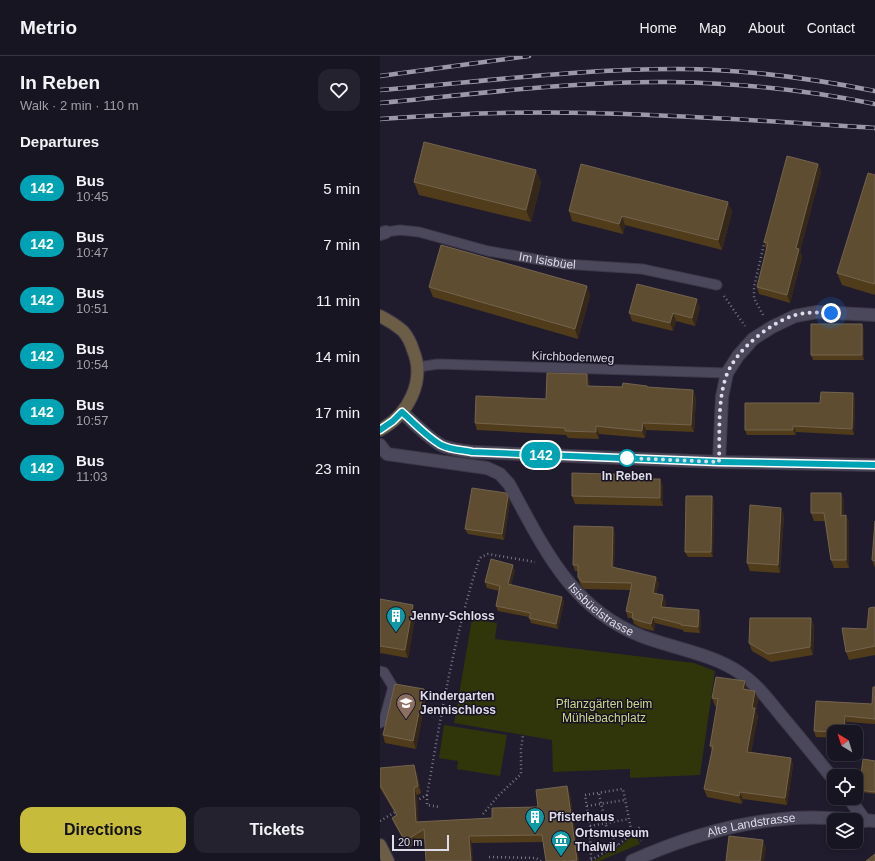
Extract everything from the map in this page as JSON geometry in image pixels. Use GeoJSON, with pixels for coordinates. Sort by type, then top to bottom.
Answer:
{"type":"FeatureCollection","features":[{"type":"Feature","properties":{"kind":"main road"},"geometry":{"type":"LineString","coordinates":[[380,316],[403,332],[410,342],[418,367],[418,377],[415,390],[402,412],[393,421],[380,430]]}},
{"type":"Feature","properties":{"kind":"main road"},"geometry":{"type":"LineString","coordinates":[[380,845],[388,861]]}},
{"type":"Feature","properties":{"kind":"street"},"geometry":{"type":"LineString","coordinates":[[719,462],[722,397],[727,373],[738,356],[754,339],[772,327],[795,316],[817,312],[875,315]]}},
{"type":"Feature","properties":{"kind":"street"},"geometry":{"type":"LineString","coordinates":[[402,412],[426,434],[442,445],[467,451],[719,462],[875,465]]}},
{"type":"Feature","properties":{"kind":"street","name":"Isisbüelstrasse"},"geometry":{"type":"LineString","coordinates":[[380,445],[387,454],[487,468],[500,474],[509,484],[552,560],[572,588],[615,623],[640,636],[717,661],[739,672],[756,684],[827,771]]}},
{"type":"Feature","properties":{"kind":"street"},"geometry":{"type":"LineString","coordinates":[[855,805],[870,821]]}},
{"type":"Feature","properties":{"kind":"street","name":"Alte Landstrasse"},"geometry":{"type":"LineString","coordinates":[[632,861],[684,840],[752,822],[794,818],[870,821]]}},
{"type":"Feature","properties":{"kind":"lane","name":"Im Isisbüel"},"geometry":{"type":"LineString","coordinates":[[383,233],[400,230],[419,232],[488,251],[549,262],[642,269],[717,285]]}},
{"type":"Feature","properties":{"kind":"lane","name":"Kirchbodenweg"},"geometry":{"type":"LineString","coordinates":[[418,367],[438,364],[727,373]]}},
{"type":"Feature","properties":{"kind":"lane"},"geometry":{"type":"LineString","coordinates":[[380,671],[384,672],[393,687],[384,720],[380,723]]}},
{"type":"Feature","properties":{"kind":"path"},"geometry":{"type":"LineString","coordinates":[[766,319],[758,308],[754,298],[754,287],[767,233]]}},
{"type":"Feature","properties":{"kind":"path"},"geometry":{"type":"LineString","coordinates":[[717,285],[748,332]]}},
{"type":"Feature","properties":{"kind":"path"},"geometry":{"type":"LineString","coordinates":[[440,807],[427,805],[426,795],[451,662],[479,560],[481,557],[488,554],[540,563],[552,560]]}},
{"type":"Feature","properties":{"kind":"path"},"geometry":{"type":"LineString","coordinates":[[483,814],[498,796],[521,774],[521,749],[523,735]]}},
{"type":"Feature","properties":{"kind":"path"},"geometry":{"type":"LineString","coordinates":[[623,789],[632,834],[618,845],[591,860],[590,826],[585,795],[599,794],[623,789]]}},
{"type":"Feature","properties":{"kind":"path"},"geometry":{"type":"LineString","coordinates":[[599,794],[608,834]]}},
{"type":"Feature","properties":{"kind":"path"},"geometry":{"type":"LineString","coordinates":[[413,803],[426,795]]}},
{"type":"Feature","properties":{"kind":"path"},"geometry":{"type":"LineString","coordinates":[[587,806],[625,800]]}},
{"type":"Feature","properties":{"kind":"path"},"geometry":{"type":"LineString","coordinates":[[380,821],[400,810]]}},
{"type":"Feature","properties":{"kind":"path"},"geometry":{"type":"LineString","coordinates":[[590,826],[629,819]]}},
{"type":"Feature","properties":{"kind":"path"},"geometry":{"type":"LineString","coordinates":[[590,837],[636,831],[641,826]]}},
{"type":"Feature","properties":{"kind":"path"},"geometry":{"type":"LineString","coordinates":[[636,831],[642,843]]}},
{"type":"Feature","properties":{"kind":"path"},"geometry":{"type":"LineString","coordinates":[[613,834],[614,841],[618,845]]}},
{"type":"Feature","properties":{"kind":"path"},"geometry":{"type":"LineString","coordinates":[[591,847],[604,853]]}},
{"type":"Feature","properties":{"kind":"path"},"geometry":{"type":"LineString","coordinates":[[489,857],[536,858],[541,861]]}},
{"type":"Feature","properties":{"kind":"green space","name":"Pflanzgärten beim Mühlebachplatz"},"geometry":{"type":"Polygon","coordinates":[[[472,619],[497,623],[495,639],[694,663],[715,671],[700,775],[630,778],[630,769],[553,772],[552,740],[454,723],[472,619]]]}},
{"type":"Feature","properties":{"kind":"green space"},"geometry":{"type":"Polygon","coordinates":[[[444,725],[507,735],[500,776],[457,769],[458,761],[439,758],[444,725]]]}},
{"type":"Feature","properties":{"kind":"green space"},"geometry":{"type":"Polygon","coordinates":[[[635,834],[640,844],[599,861],[593,861],[619,847],[635,834]]]}},
{"type":"Feature","properties":{"kind":"building"},"geometry":{"type":"Polygon","coordinates":[[[424,142],[536,170],[526,210],[414,182],[424,142]]]}},
{"type":"Feature","properties":{"kind":"building"},"geometry":{"type":"Polygon","coordinates":[[[787,156],[818,164],[796,248],[799,249],[787,295],[757,287],[768,243],[764,242],[787,156]]]}},
{"type":"Feature","properties":{"kind":"building"},"geometry":{"type":"Polygon","coordinates":[[[581,164],[728,202],[718,240],[622,216],[619,224],[569,211],[581,164]]]}},
{"type":"Feature","properties":{"kind":"building"},"geometry":{"type":"Polygon","coordinates":[[[868,173],[875,175],[874,284],[837,273],[868,173]]]}},
{"type":"Feature","properties":{"kind":"building"},"geometry":{"type":"Polygon","coordinates":[[[441,245],[587,286],[575,329],[429,287],[441,245]]]}},
{"type":"Feature","properties":{"kind":"building"},"geometry":{"type":"Polygon","coordinates":[[[637,284],[697,299],[692,318],[673,313],[670,323],[629,313],[637,284]]]}},
{"type":"Feature","properties":{"kind":"building"},"geometry":{"type":"Polygon","coordinates":[[[811,324],[862,324],[862,355],[811,355],[811,324]]]}},
{"type":"Feature","properties":{"kind":"building"},"geometry":{"type":"Polygon","coordinates":[[[547,373],[587,374],[587,386],[622,387],[623,383],[647,387],[693,390],[691,425],[643,423],[642,431],[596,426],[596,432],[565,431],[565,428],[475,423],[476,396],[546,399],[547,373]]]}},
{"type":"Feature","properties":{"kind":"building"},"geometry":{"type":"Polygon","coordinates":[[[821,392],[853,393],[852,429],[793,426],[793,430],[745,430],[745,403],[820,403],[821,392]]]}},
{"type":"Feature","properties":{"kind":"building"},"geometry":{"type":"Polygon","coordinates":[[[572,473],[645,475],[644,479],[660,479],[660,498],[572,496],[572,473]]]}},
{"type":"Feature","properties":{"kind":"building"},"geometry":{"type":"Polygon","coordinates":[[[472,488],[506,493],[508,496],[502,534],[465,529],[472,488]]]}},
{"type":"Feature","properties":{"kind":"building"},"geometry":{"type":"Polygon","coordinates":[[[811,493],[841,493],[841,516],[846,515],[846,560],[831,560],[824,513],[811,513],[811,493]]]}},
{"type":"Feature","properties":{"kind":"building"},"geometry":{"type":"Polygon","coordinates":[[[686,496],[712,496],[711,552],[685,552],[686,496]]]}},
{"type":"Feature","properties":{"kind":"building"},"geometry":{"type":"Polygon","coordinates":[[[750,505],[781,508],[778,565],[747,563],[750,505]]]}},
{"type":"Feature","properties":{"kind":"building"},"geometry":{"type":"Polygon","coordinates":[[[875,521],[875,561],[872,560],[875,521]]]}},
{"type":"Feature","properties":{"kind":"building"},"geometry":{"type":"Polygon","coordinates":[[[574,526],[613,527],[612,567],[656,577],[653,593],[663,595],[661,607],[699,610],[698,627],[681,625],[653,617],[651,624],[632,618],[633,613],[626,611],[632,583],[582,582],[578,577],[578,565],[573,565],[574,526]]]}},
{"type":"Feature","properties":{"kind":"building"},"geometry":{"type":"Polygon","coordinates":[[[491,559],[513,565],[508,584],[562,597],[556,624],[529,618],[531,613],[496,606],[500,586],[485,582],[491,559]]]}},
{"type":"Feature","properties":{"kind":"building","name":"Jenny-Schloss"},"geometry":{"type":"Polygon","coordinates":[[[380,599],[413,605],[405,650],[380,646],[380,599]]]}},
{"type":"Feature","properties":{"kind":"building"},"geometry":{"type":"Polygon","coordinates":[[[875,607],[875,646],[846,652],[842,628],[867,629],[869,608],[875,607]]]}},
{"type":"Feature","properties":{"kind":"building"},"geometry":{"type":"Polygon","coordinates":[[[750,618],[811,618],[810,647],[768,654],[749,643],[750,618]]]}},
{"type":"Feature","properties":{"kind":"building"},"geometry":{"type":"Polygon","coordinates":[[[716,677],[745,681],[743,689],[755,691],[752,708],[755,708],[747,752],[791,758],[785,798],[740,792],[739,796],[704,789],[713,746],[710,746],[718,699],[712,698],[716,677]]]}},
{"type":"Feature","properties":{"kind":"building","name":"Kindergarten Jennischloss"},"geometry":{"type":"Polygon","coordinates":[[[395,684],[424,689],[413,741],[383,735],[395,684]]]}},
{"type":"Feature","properties":{"kind":"building"},"geometry":{"type":"Polygon","coordinates":[[[873,687],[875,687],[875,719],[845,716],[844,725],[827,725],[827,732],[814,731],[816,701],[872,704],[873,687]]]}},
{"type":"Feature","properties":{"kind":"building"},"geometry":{"type":"Polygon","coordinates":[[[863,759],[875,761],[875,792],[863,790],[863,769],[862,769],[863,759]]]}},
{"type":"Feature","properties":{"kind":"building"},"geometry":{"type":"Polygon","coordinates":[[[414,765],[418,786],[414,788],[416,822],[492,818],[492,808],[538,807],[536,790],[567,786],[577,860],[546,861],[542,835],[469,836],[471,861],[426,861],[424,829],[405,841],[392,818],[397,815],[380,785],[380,768],[414,765]]]}},
{"type":"Feature","properties":{"kind":"building"},"geometry":{"type":"Polygon","coordinates":[[[729,836],[763,840],[760,861],[726,861],[729,836]]]}},
{"type":"Feature","properties":{"kind":"building"},"geometry":{"type":"Polygon","coordinates":[[[875,854],[875,861],[866,861],[875,854]]]}},
{"type":"Feature","properties":{"kind":"railway"},"geometry":{"type":"LineString","coordinates":[[380,76],[529,56]]}},
{"type":"Feature","properties":{"kind":"railway"},"geometry":{"type":"LineString","coordinates":[[380,90],[528,76],[602,71],[701,69],[776,75],[875,91]]}},
{"type":"Feature","properties":{"kind":"railway"},"geometry":{"type":"LineString","coordinates":[[380,103],[561,86],[634,82],[670,82],[773,88],[875,104]]}},
{"type":"Feature","properties":{"kind":"railway"},"geometry":{"type":"LineString","coordinates":[[380,119],[486,113],[565,112],[698,117],[875,128]]}},
{"type":"Feature","properties":{"kind":"bus line","name":"142"},"geometry":{"type":"LineString","coordinates":[[380,430],[393,421],[402,412],[426,434],[442,445],[472,452],[719,462],[875,465]]}},
{"type":"Feature","properties":{"kind":"place","name":"In Reben"},"geometry":{"type":"Point","coordinates":[627,458]}},
{"type":"Feature","properties":{"kind":"place","name":"Jenny-Schloss"},"geometry":{"type":"Point","coordinates":[396,633]}},
{"type":"Feature","properties":{"kind":"place","name":"Kindergarten Jennischloss"},"geometry":{"type":"Point","coordinates":[406,720]}},
{"type":"Feature","properties":{"kind":"place","name":"Pfisterhaus"},"geometry":{"type":"Point","coordinates":[535,834]}},
{"type":"Feature","properties":{"kind":"place","name":"Ortsmuseum Thalwil"},"geometry":{"type":"Point","coordinates":[561,857]}},
{"type":"Feature","properties":{"kind":"route"},"geometry":{"type":"LineString","coordinates":[[627,458],[719,462],[722,397],[727,373],[738,356],[754,339],[772,327],[795,316],[817,312],[831,313]]}}]}
